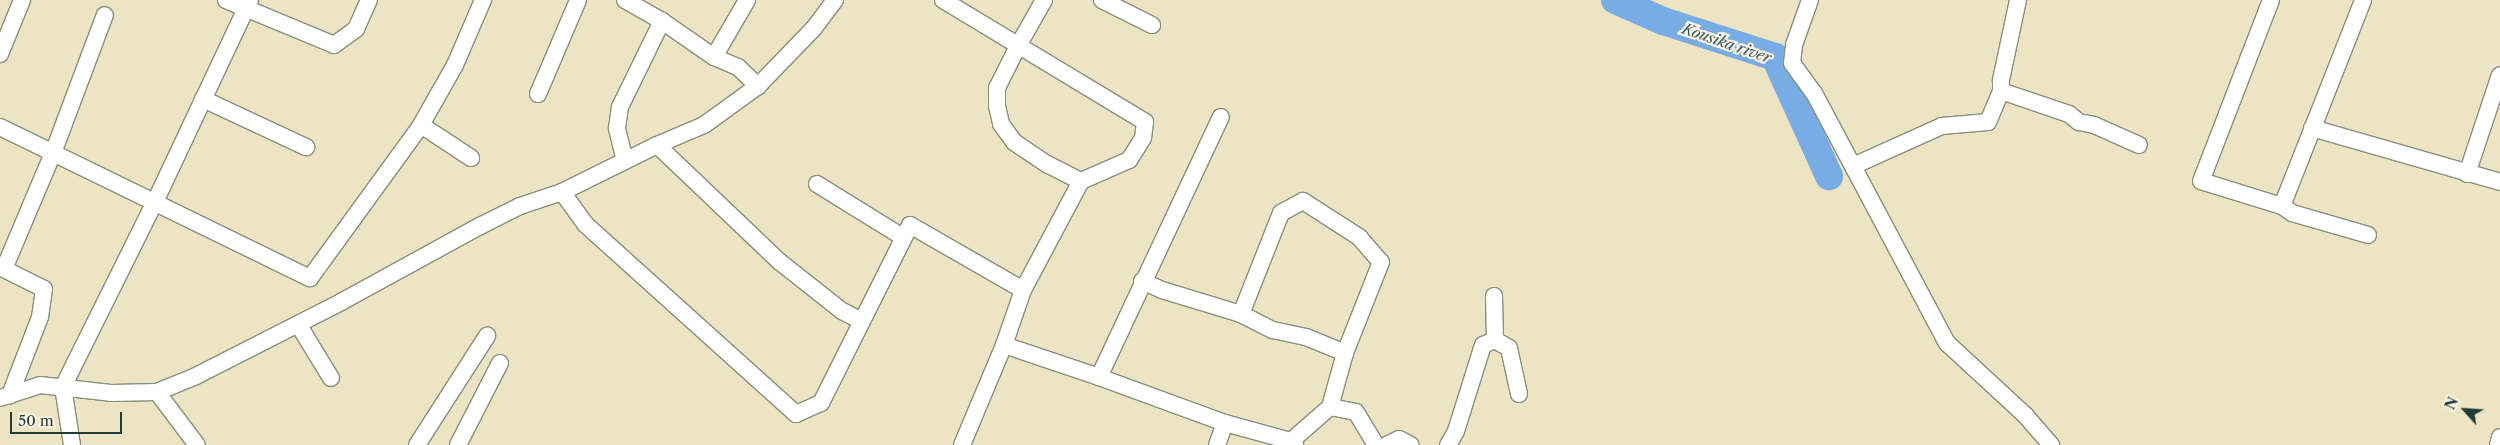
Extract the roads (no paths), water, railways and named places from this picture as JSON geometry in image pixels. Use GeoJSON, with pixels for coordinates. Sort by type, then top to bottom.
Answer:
{"type":"FeatureCollection","features":[{"type":"Feature","properties":{"kind":"street"},"geometry":{"type":"LineString","coordinates":[[0,54],[22,0]]}},
{"type":"Feature","properties":{"kind":"street"},"geometry":{"type":"LineString","coordinates":[[226,0],[248,4],[334,45],[356,29],[370,0]]}},
{"type":"Feature","properties":{"kind":"street"},"geometry":{"type":"LineString","coordinates":[[0,127],[154,204],[310,278],[421,125],[455,65],[483,0]]}},
{"type":"Feature","properties":{"kind":"street"},"geometry":{"type":"LineString","coordinates":[[538,94],[578,0]]}},
{"type":"Feature","properties":{"kind":"street"},"geometry":{"type":"LineString","coordinates":[[626,0],[655,11],[714,57],[738,67],[758,86]]}},
{"type":"Feature","properties":{"kind":"street"},"geometry":{"type":"LineString","coordinates":[[714,57],[747,0]]}},
{"type":"Feature","properties":{"kind":"street"},"geometry":{"type":"LineString","coordinates":[[5,397],[40,385],[111,393],[157,392],[196,376],[520,206],[562,192],[657,145],[704,125],[758,86],[814,28],[835,0]]}},
{"type":"Feature","properties":{"kind":"street"},"geometry":{"type":"LineString","coordinates":[[943,0],[1144,122],[1143,138],[1129,160],[1081,181],[1023,290],[1004,345],[962,445]]}},
{"type":"Feature","properties":{"kind":"street"},"geometry":{"type":"LineString","coordinates":[[1044,0],[997,88],[997,106],[1001,124],[1014,142],[1047,164],[1081,181]]}},
{"type":"Feature","properties":{"kind":"street"},"geometry":{"type":"LineString","coordinates":[[1102,0],[1152,25]]}},
{"type":"Feature","properties":{"kind":"street"},"geometry":{"type":"LineString","coordinates":[[1810,0],[1794,45],[1792,63],[1814,93],[1947,343],[2025,415],[2051,445]]}},
{"type":"Feature","properties":{"kind":"street"},"geometry":{"type":"LineString","coordinates":[[1853,166],[1942,126],[1988,122],[2001,91],[2001,80],[2018,0]]}},
{"type":"Feature","properties":{"kind":"street"},"geometry":{"type":"LineString","coordinates":[[2270,0],[2201,181],[2282,206],[2292,213],[2368,235]]}},
{"type":"Feature","properties":{"kind":"street"},"geometry":{"type":"LineString","coordinates":[[2282,206],[2362,0]]}},
{"type":"Feature","properties":{"kind":"street"},"geometry":{"type":"LineString","coordinates":[[72,445],[63,387],[154,204],[248,4]]}},
{"type":"Feature","properties":{"kind":"street"},"geometry":{"type":"LineString","coordinates":[[625,161],[617,128],[620,107],[655,11]]}},
{"type":"Feature","properties":{"kind":"street"},"geometry":{"type":"LineString","coordinates":[[5,397],[40,317],[44,289],[2,268],[53,153],[105,15]]}},
{"type":"Feature","properties":{"kind":"street"},"geometry":{"type":"LineString","coordinates":[[2467,174],[2500,75]]}},
{"type":"Feature","properties":{"kind":"street"},"geometry":{"type":"LineString","coordinates":[[2001,91],[2069,114],[2079,122],[2094,125],[2139,145]]}},
{"type":"Feature","properties":{"kind":"street"},"geometry":{"type":"LineString","coordinates":[[203,99],[306,147]]}},
{"type":"Feature","properties":{"kind":"street"},"geometry":{"type":"LineString","coordinates":[[1099,377],[1142,281],[1221,117]]}},
{"type":"Feature","properties":{"kind":"street"},"geometry":{"type":"LineString","coordinates":[[421,125],[471,158]]}},
{"type":"Feature","properties":{"kind":"street"},"geometry":{"type":"LineString","coordinates":[[2312,128],[2500,182]]}},
{"type":"Feature","properties":{"kind":"street"},"geometry":{"type":"LineString","coordinates":[[657,145],[780,262],[842,311],[862,321]]}},
{"type":"Feature","properties":{"kind":"street"},"geometry":{"type":"LineString","coordinates":[[817,184],[904,238]]}},
{"type":"Feature","properties":{"kind":"street"},"geometry":{"type":"LineString","coordinates":[[562,192],[585,224],[796,414],[821,403],[910,225],[1023,290]]}},
{"type":"Feature","properties":{"kind":"street"},"geometry":{"type":"LineString","coordinates":[[1004,345],[1099,377],[1224,423],[1293,443],[1330,407],[1345,353],[1380,262],[1359,237],[1303,201],[1281,213],[1241,314]]}},
{"type":"Feature","properties":{"kind":"street"},"geometry":{"type":"LineString","coordinates":[[1142,281],[1162,290],[1241,314],[1273,330],[1306,337],[1345,353]]}},
{"type":"Feature","properties":{"kind":"street"},"geometry":{"type":"LineString","coordinates":[[1494,296],[1495,340]]}},
{"type":"Feature","properties":{"kind":"street"},"geometry":{"type":"LineString","coordinates":[[298,324],[331,378]]}},
{"type":"Feature","properties":{"kind":"street"},"geometry":{"type":"LineString","coordinates":[[417,445],[487,336]]}},
{"type":"Feature","properties":{"kind":"street"},"geometry":{"type":"LineString","coordinates":[[1448,445],[1456,431],[1483,344],[1495,340],[1509,348],[1519,394]]}},
{"type":"Feature","properties":{"kind":"street"},"geometry":{"type":"LineString","coordinates":[[458,445],[500,363]]}},
{"type":"Feature","properties":{"kind":"street"},"geometry":{"type":"LineString","coordinates":[[157,392],[197,445]]}},
{"type":"Feature","properties":{"kind":"street"},"geometry":{"type":"LineString","coordinates":[[1330,407],[1356,412],[1376,445]]}},
{"type":"Feature","properties":{"kind":"street"},"geometry":{"type":"LineString","coordinates":[[1217,445],[1224,423]]}},
{"type":"Feature","properties":{"kind":"street"},"geometry":{"type":"LineString","coordinates":[[2498,445],[2500,438]]}},
{"type":"Feature","properties":{"kind":"street"},"geometry":{"type":"LineString","coordinates":[[1387,445],[1399,439],[1411,445]]}},
{"type":"Feature","properties":{"kind":"waterway","name":"Kousika river"},"geometry":{"type":"LineString","coordinates":[[1615,0],[1663,21],[1775,57],[1829,176]]}}]}
